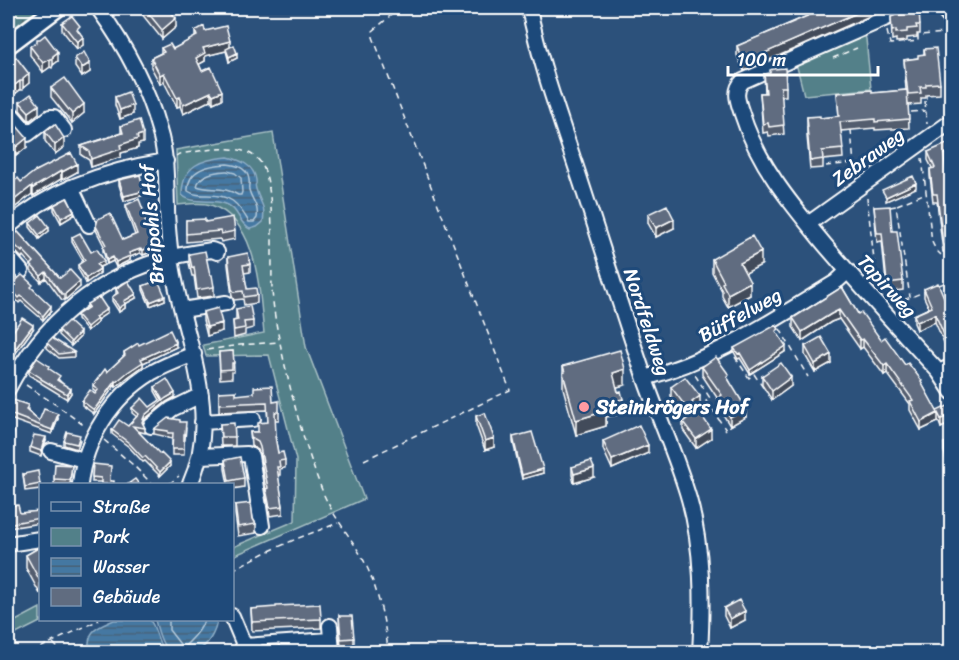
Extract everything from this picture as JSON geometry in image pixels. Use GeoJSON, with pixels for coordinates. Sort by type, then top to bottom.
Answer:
{"type":"FeatureCollection","features":[{"type":"Feature","properties":{"kind":"main road"},"geometry":{"type":"LineString","coordinates":[[8,45],[57,8]]}},
{"type":"Feature","properties":{"kind":"street","name":"Breipohls Hof"},"geometry":{"type":"LineString","coordinates":[[98,8],[138,77],[157,121],[162,140],[166,161],[171,257],[194,354],[201,395],[200,456],[190,483]]}},
{"type":"Feature","properties":{"kind":"street","name":"Nordfeldweg"},"geometry":{"type":"LineString","coordinates":[[529,8],[537,46],[549,84],[645,378],[689,499],[698,540],[702,616],[700,652]]}},
{"type":"Feature","properties":{"kind":"street"},"geometry":{"type":"LineString","coordinates":[[884,19],[909,8]]}},
{"type":"Feature","properties":{"kind":"street","name":"Tapirweg"},"geometry":{"type":"LineString","coordinates":[[884,19],[743,81],[737,89],[737,99],[757,150],[782,192],[883,311],[945,369],[951,392]]}},
{"type":"Feature","properties":{"kind":"street"},"geometry":{"type":"LineString","coordinates":[[8,110],[28,134],[50,117],[58,120],[64,130]]}},
{"type":"Feature","properties":{"kind":"street","name":"Zebraweg"},"geometry":{"type":"LineString","coordinates":[[808,224],[951,121]]}},
{"type":"Feature","properties":{"kind":"street"},"geometry":{"type":"LineString","coordinates":[[8,227],[27,212],[71,187],[127,168],[166,161]]}},
{"type":"Feature","properties":{"kind":"street"},"geometry":{"type":"LineString","coordinates":[[71,187],[89,225]]}},
{"type":"Feature","properties":{"kind":"street"},"geometry":{"type":"LineString","coordinates":[[11,383],[48,330],[90,294],[128,273],[171,257],[212,250],[217,252]]}},
{"type":"Feature","properties":{"kind":"street"},"geometry":{"type":"LineString","coordinates":[[8,256],[21,271]]}},
{"type":"Feature","properties":{"kind":"street","name":"Büffelweg"},"geometry":{"type":"LineString","coordinates":[[645,378],[691,363],[727,346],[836,282],[848,271]]}},
{"type":"Feature","properties":{"kind":"street"},"geometry":{"type":"LineString","coordinates":[[182,310],[226,303]]}},
{"type":"Feature","properties":{"kind":"street"},"geometry":{"type":"LineString","coordinates":[[80,483],[84,460],[95,434],[108,412],[120,398],[150,374],[167,364],[194,354]]}},
{"type":"Feature","properties":{"kind":"street"},"geometry":{"type":"LineString","coordinates":[[151,426],[172,409],[201,395]]}},
{"type":"Feature","properties":{"kind":"street"},"geometry":{"type":"LineString","coordinates":[[202,422],[253,420]]}},
{"type":"Feature","properties":{"kind":"street"},"geometry":{"type":"LineString","coordinates":[[50,453],[84,460]]}},
{"type":"Feature","properties":{"kind":"street"},"geometry":{"type":"LineString","coordinates":[[200,456],[248,453],[251,456],[262,526]]}},
{"type":"Feature","properties":{"kind":"street"},"geometry":{"type":"LineString","coordinates":[[8,544],[39,539]]}},
{"type":"Feature","properties":{"kind":"street"},"geometry":{"type":"LineString","coordinates":[[234,621],[245,649],[331,640]]}},
{"type":"Feature","properties":{"kind":"path"},"geometry":{"type":"LineString","coordinates":[[364,460],[510,390],[373,37],[373,31],[399,8]]}},
{"type":"Feature","properties":{"kind":"path"},"geometry":{"type":"LineString","coordinates":[[884,19],[890,44],[918,41],[918,35],[946,33],[951,30]]}},
{"type":"Feature","properties":{"kind":"path"},"geometry":{"type":"LineString","coordinates":[[832,58],[857,48]]}},
{"type":"Feature","properties":{"kind":"path"},"geometry":{"type":"LineString","coordinates":[[925,101],[928,138]]}},
{"type":"Feature","properties":{"kind":"path"},"geometry":{"type":"LineString","coordinates":[[911,112],[926,111]]}},
{"type":"Feature","properties":{"kind":"path"},"geometry":{"type":"LineString","coordinates":[[851,129],[856,178],[866,192],[878,296],[874,300]]}},
{"type":"Feature","properties":{"kind":"path"},"geometry":{"type":"LineString","coordinates":[[915,147],[922,159],[932,242],[935,250],[943,257],[951,259]]}},
{"type":"Feature","properties":{"kind":"path"},"geometry":{"type":"LineString","coordinates":[[166,161],[179,154],[236,149],[245,151],[259,161],[264,169],[270,208],[274,313],[294,404],[309,456],[326,497],[367,566],[382,613],[388,652]]}},
{"type":"Feature","properties":{"kind":"path"},"geometry":{"type":"LineString","coordinates":[[826,166],[854,163]]}},
{"type":"Feature","properties":{"kind":"path"},"geometry":{"type":"LineString","coordinates":[[948,171],[951,174]]}},
{"type":"Feature","properties":{"kind":"path"},"geometry":{"type":"LineString","coordinates":[[887,207],[896,206],[927,193]]}},
{"type":"Feature","properties":{"kind":"path"},"geometry":{"type":"LineString","coordinates":[[896,206],[910,297]]}},
{"type":"Feature","properties":{"kind":"path"},"geometry":{"type":"LineString","coordinates":[[883,311],[889,306],[951,280]]}},
{"type":"Feature","properties":{"kind":"path"},"geometry":{"type":"LineString","coordinates":[[774,320],[808,377]]}},
{"type":"Feature","properties":{"kind":"path"},"geometry":{"type":"LineString","coordinates":[[194,354],[232,346],[280,342]]}},
{"type":"Feature","properties":{"kind":"path"},"geometry":{"type":"LineString","coordinates":[[727,346],[748,378],[754,374],[766,392]]}},
{"type":"Feature","properties":{"kind":"path"},"geometry":{"type":"LineString","coordinates":[[691,363],[696,378],[710,398],[706,401],[726,430]]}},
{"type":"Feature","properties":{"kind":"path"},"geometry":{"type":"LineString","coordinates":[[11,383],[55,404],[115,448],[151,483]]}},
{"type":"Feature","properties":{"kind":"path"},"geometry":{"type":"LineString","coordinates":[[234,569],[265,553],[339,522]]}},
{"type":"Feature","properties":{"kind":"path"},"geometry":{"type":"LineString","coordinates":[[31,652],[97,621]]}},
{"type":"Feature","properties":{"kind":"path"},"geometry":{"type":"LineString","coordinates":[[52,642],[62,652]]}},
{"type":"Feature","properties":{"kind":"green space"},"geometry":{"type":"Polygon","coordinates":[[[8,8],[40,8],[8,32],[8,8]]]}},
{"type":"Feature","properties":{"kind":"green space"},"geometry":{"type":"Polygon","coordinates":[[[864,33],[871,89],[804,95],[796,63],[864,33]]]}},
{"type":"Feature","properties":{"kind":"green space"},"geometry":{"type":"Polygon","coordinates":[[[273,133],[306,347],[364,499],[234,556],[234,547],[295,521],[296,460],[269,355],[206,356],[203,345],[264,333],[258,279],[248,242],[239,226],[227,213],[207,204],[178,205],[176,150],[273,133]]]}},
{"type":"Feature","properties":{"kind":"green space"},"geometry":{"type":"Polygon","coordinates":[[[39,609],[39,621],[42,621],[8,638],[8,625],[39,609]]]}},
{"type":"Feature","properties":{"kind":"water"},"geometry":{"type":"Polygon","coordinates":[[[228,157],[246,164],[255,175],[256,189],[264,211],[263,222],[257,227],[250,229],[246,227],[235,210],[228,205],[192,200],[182,195],[183,185],[190,170],[202,162],[228,157]]]}},
{"type":"Feature","properties":{"kind":"water"},"geometry":{"type":"Polygon","coordinates":[[[112,621],[151,621],[163,652],[89,652],[91,634],[112,621]]]}},
{"type":"Feature","properties":{"kind":"water"},"geometry":{"type":"Polygon","coordinates":[[[155,621],[217,621],[211,638],[205,646],[194,652],[172,652],[163,644],[155,621]]]}},
{"type":"Feature","properties":{"kind":"building"},"geometry":{"type":"Polygon","coordinates":[[[144,8],[171,8],[176,18],[162,30],[144,8]]]}},
{"type":"Feature","properties":{"kind":"building"},"geometry":{"type":"Polygon","coordinates":[[[826,8],[868,8],[744,62],[737,46],[826,8]]]}},
{"type":"Feature","properties":{"kind":"building"},"geometry":{"type":"Polygon","coordinates":[[[919,10],[920,25],[916,25],[917,28],[907,29],[907,32],[892,31],[891,17],[919,10]]]}},
{"type":"Feature","properties":{"kind":"building"},"geometry":{"type":"Polygon","coordinates":[[[72,16],[80,26],[77,29],[83,37],[77,42],[62,23],[72,16]]]}},
{"type":"Feature","properties":{"kind":"building"},"geometry":{"type":"Polygon","coordinates":[[[204,26],[205,31],[226,26],[230,41],[203,48],[205,53],[196,58],[202,71],[211,67],[222,91],[213,95],[211,92],[183,105],[164,73],[160,75],[151,58],[164,52],[161,48],[170,44],[173,49],[197,36],[195,31],[204,26]]]}},
{"type":"Feature","properties":{"kind":"building"},"geometry":{"type":"Polygon","coordinates":[[[45,35],[58,52],[52,59],[43,63],[30,46],[45,35]]]}},
{"type":"Feature","properties":{"kind":"building"},"geometry":{"type":"Polygon","coordinates":[[[234,45],[237,53],[229,57],[226,49],[234,45]]]}},
{"type":"Feature","properties":{"kind":"building"},"geometry":{"type":"Polygon","coordinates":[[[936,48],[940,83],[926,84],[926,87],[920,87],[921,93],[908,94],[904,60],[918,58],[918,55],[925,54],[924,49],[936,48]]]}},
{"type":"Feature","properties":{"kind":"building"},"geometry":{"type":"Polygon","coordinates":[[[84,52],[90,63],[82,68],[75,58],[84,52]]]}},
{"type":"Feature","properties":{"kind":"building"},"geometry":{"type":"Polygon","coordinates":[[[16,57],[29,74],[15,85],[8,76],[8,61],[16,57]]]}},
{"type":"Feature","properties":{"kind":"building"},"geometry":{"type":"Polygon","coordinates":[[[785,68],[786,87],[781,87],[784,125],[769,127],[768,123],[763,124],[760,93],[766,93],[764,74],[770,73],[773,69],[785,68]]]}},
{"type":"Feature","properties":{"kind":"building"},"geometry":{"type":"Polygon","coordinates":[[[65,78],[84,104],[72,114],[51,88],[65,78]]]}},
{"type":"Feature","properties":{"kind":"building"},"geometry":{"type":"Polygon","coordinates":[[[872,90],[872,93],[907,90],[909,119],[840,122],[843,149],[822,151],[823,159],[810,161],[807,117],[839,116],[837,93],[872,90]]]}},
{"type":"Feature","properties":{"kind":"building"},"geometry":{"type":"Polygon","coordinates":[[[128,92],[133,105],[120,110],[115,97],[128,92]]]}},
{"type":"Feature","properties":{"kind":"building"},"geometry":{"type":"Polygon","coordinates":[[[31,94],[39,105],[29,112],[20,102],[31,94]]]}},
{"type":"Feature","properties":{"kind":"building"},"geometry":{"type":"Polygon","coordinates":[[[8,120],[13,127],[16,125],[27,138],[16,147],[12,142],[8,145],[8,120]]]}},
{"type":"Feature","properties":{"kind":"building"},"geometry":{"type":"Polygon","coordinates":[[[139,120],[143,134],[137,136],[138,139],[120,145],[121,149],[91,159],[89,151],[81,146],[123,133],[121,126],[139,120]]]}},
{"type":"Feature","properties":{"kind":"building"},"geometry":{"type":"Polygon","coordinates":[[[55,124],[64,138],[55,145],[45,132],[55,124]]]}},
{"type":"Feature","properties":{"kind":"building"},"geometry":{"type":"Polygon","coordinates":[[[951,142],[951,151],[944,154],[948,192],[951,192],[951,243],[943,244],[937,194],[933,194],[930,169],[935,168],[928,152],[951,142]]]}},
{"type":"Feature","properties":{"kind":"building"},"geometry":{"type":"Polygon","coordinates":[[[71,153],[77,164],[33,188],[32,186],[13,201],[8,194],[8,186],[18,178],[21,182],[34,172],[71,153]]]}},
{"type":"Feature","properties":{"kind":"building"},"geometry":{"type":"Polygon","coordinates":[[[140,175],[144,191],[124,196],[119,180],[140,175]]]}},
{"type":"Feature","properties":{"kind":"building"},"geometry":{"type":"Polygon","coordinates":[[[913,176],[916,183],[886,197],[882,190],[913,176]]]}},
{"type":"Feature","properties":{"kind":"building"},"geometry":{"type":"Polygon","coordinates":[[[67,198],[74,211],[61,218],[54,205],[67,198]]]}},
{"type":"Feature","properties":{"kind":"building"},"geometry":{"type":"Polygon","coordinates":[[[139,199],[155,246],[129,253],[130,256],[116,262],[113,257],[107,260],[103,247],[106,245],[96,226],[98,219],[110,213],[123,240],[137,234],[126,205],[139,199]]]}},
{"type":"Feature","properties":{"kind":"building"},"geometry":{"type":"Polygon","coordinates":[[[667,205],[674,219],[656,228],[648,214],[667,205]]]}},
{"type":"Feature","properties":{"kind":"building"},"geometry":{"type":"Polygon","coordinates":[[[890,206],[892,231],[897,231],[903,281],[887,283],[882,233],[877,233],[874,207],[890,206]]]}},
{"type":"Feature","properties":{"kind":"building"},"geometry":{"type":"Polygon","coordinates":[[[40,215],[49,227],[39,235],[30,223],[40,215]]]}},
{"type":"Feature","properties":{"kind":"building"},"geometry":{"type":"Polygon","coordinates":[[[233,217],[235,231],[221,234],[220,231],[186,234],[186,220],[205,219],[205,222],[233,217]]]}},
{"type":"Feature","properties":{"kind":"building"},"geometry":{"type":"Polygon","coordinates":[[[18,232],[60,278],[70,270],[80,281],[62,294],[46,272],[41,276],[31,265],[34,262],[23,250],[22,252],[8,240],[18,232]]]}},
{"type":"Feature","properties":{"kind":"building"},"geometry":{"type":"Polygon","coordinates":[[[80,233],[91,252],[97,249],[104,261],[97,264],[100,269],[86,278],[78,265],[85,260],[72,237],[80,233]]]}},
{"type":"Feature","properties":{"kind":"building"},"geometry":{"type":"Polygon","coordinates":[[[752,236],[761,252],[740,263],[750,282],[728,294],[712,259],[752,236]]]}},
{"type":"Feature","properties":{"kind":"building"},"geometry":{"type":"Polygon","coordinates":[[[205,251],[214,287],[197,290],[194,267],[192,268],[189,254],[205,251]]]}},
{"type":"Feature","properties":{"kind":"building"},"geometry":{"type":"Polygon","coordinates":[[[248,253],[250,264],[243,265],[247,289],[256,288],[257,295],[244,297],[243,291],[234,292],[232,289],[228,257],[248,253]]]}},
{"type":"Feature","properties":{"kind":"building"},"geometry":{"type":"Polygon","coordinates":[[[22,275],[51,306],[43,316],[21,296],[19,298],[9,287],[22,275]]]}},
{"type":"Feature","properties":{"kind":"building"},"geometry":{"type":"Polygon","coordinates":[[[158,280],[165,296],[150,302],[143,286],[158,280]]]}},
{"type":"Feature","properties":{"kind":"building"},"geometry":{"type":"Polygon","coordinates":[[[128,281],[136,294],[124,301],[125,304],[119,308],[112,297],[118,293],[116,289],[128,281]]]}},
{"type":"Feature","properties":{"kind":"building"},"geometry":{"type":"Polygon","coordinates":[[[938,283],[951,314],[951,337],[946,339],[935,314],[917,322],[914,315],[932,307],[924,289],[938,283]]]}},
{"type":"Feature","properties":{"kind":"building"},"geometry":{"type":"Polygon","coordinates":[[[842,287],[858,314],[861,312],[881,340],[885,337],[905,365],[908,363],[922,381],[938,413],[921,422],[910,401],[913,400],[887,364],[884,366],[863,339],[860,340],[839,310],[802,332],[793,318],[842,287]]]}},
{"type":"Feature","properties":{"kind":"building"},"geometry":{"type":"Polygon","coordinates":[[[99,297],[107,309],[95,317],[97,319],[87,327],[77,315],[89,307],[87,304],[99,297]]]}},
{"type":"Feature","properties":{"kind":"building"},"geometry":{"type":"Polygon","coordinates":[[[250,306],[253,321],[244,322],[245,328],[234,330],[233,321],[238,320],[236,309],[250,306]]]}},
{"type":"Feature","properties":{"kind":"building"},"geometry":{"type":"Polygon","coordinates":[[[218,308],[222,323],[207,327],[203,312],[218,308]]]}},
{"type":"Feature","properties":{"kind":"building"},"geometry":{"type":"Polygon","coordinates":[[[22,318],[33,325],[10,356],[8,340],[22,318]]]}},
{"type":"Feature","properties":{"kind":"building"},"geometry":{"type":"Polygon","coordinates":[[[68,321],[80,332],[71,342],[59,330],[68,321]]]}},
{"type":"Feature","properties":{"kind":"building"},"geometry":{"type":"Polygon","coordinates":[[[776,325],[779,329],[776,331],[786,346],[750,370],[740,353],[738,354],[734,348],[776,325]]]}},
{"type":"Feature","properties":{"kind":"building"},"geometry":{"type":"Polygon","coordinates":[[[170,330],[176,343],[141,359],[143,362],[115,381],[94,410],[82,401],[90,390],[95,394],[98,390],[93,385],[105,369],[107,372],[125,355],[124,352],[138,343],[139,345],[170,330]]]}},
{"type":"Feature","properties":{"kind":"building"},"geometry":{"type":"Polygon","coordinates":[[[821,337],[831,354],[815,364],[805,346],[821,337]]]}},
{"type":"Feature","properties":{"kind":"building"},"geometry":{"type":"Polygon","coordinates":[[[52,338],[74,352],[59,354],[47,343],[52,338]]]}},
{"type":"Feature","properties":{"kind":"building"},"geometry":{"type":"Polygon","coordinates":[[[620,350],[625,369],[613,373],[618,392],[621,391],[623,399],[604,403],[606,411],[576,420],[563,366],[620,350]]]}},
{"type":"Feature","properties":{"kind":"building"},"geometry":{"type":"Polygon","coordinates":[[[233,351],[232,369],[220,370],[219,352],[233,351]]]}},
{"type":"Feature","properties":{"kind":"building"},"geometry":{"type":"Polygon","coordinates":[[[716,357],[729,375],[727,377],[746,408],[730,417],[718,398],[722,395],[702,367],[716,357]]]}},
{"type":"Feature","properties":{"kind":"building"},"geometry":{"type":"Polygon","coordinates":[[[37,358],[60,376],[57,380],[71,389],[67,394],[29,370],[37,358]]]}},
{"type":"Feature","properties":{"kind":"building"},"geometry":{"type":"Polygon","coordinates":[[[781,363],[791,377],[772,391],[762,376],[781,363]]]}},
{"type":"Feature","properties":{"kind":"building"},"geometry":{"type":"Polygon","coordinates":[[[685,377],[700,396],[692,402],[711,429],[696,439],[683,422],[692,415],[671,387],[685,377]]]}},
{"type":"Feature","properties":{"kind":"building"},"geometry":{"type":"Polygon","coordinates":[[[167,379],[175,393],[145,415],[142,422],[145,428],[133,426],[170,462],[160,472],[145,456],[143,458],[112,430],[119,420],[128,426],[139,414],[132,408],[142,398],[150,407],[162,399],[155,387],[167,379]]]}},
{"type":"Feature","properties":{"kind":"building"},"geometry":{"type":"Polygon","coordinates":[[[272,386],[273,402],[279,401],[279,412],[275,412],[275,436],[278,453],[283,452],[285,460],[279,461],[280,467],[277,467],[283,506],[270,508],[260,447],[258,442],[251,438],[250,432],[258,432],[258,423],[268,422],[267,402],[219,404],[219,392],[236,391],[236,395],[254,393],[254,387],[272,386]]]}},
{"type":"Feature","properties":{"kind":"building"},"geometry":{"type":"Polygon","coordinates":[[[13,400],[28,405],[26,410],[39,421],[44,409],[58,414],[52,430],[10,414],[13,400]]]}},
{"type":"Feature","properties":{"kind":"building"},"geometry":{"type":"Polygon","coordinates":[[[950,405],[951,415],[941,419],[937,411],[950,405]]]}},
{"type":"Feature","properties":{"kind":"building"},"geometry":{"type":"Polygon","coordinates":[[[485,413],[494,438],[485,441],[476,416],[485,413]]]}},
{"type":"Feature","properties":{"kind":"building"},"geometry":{"type":"Polygon","coordinates":[[[168,418],[186,422],[184,449],[172,449],[173,433],[154,429],[168,418]]]}},
{"type":"Feature","properties":{"kind":"building"},"geometry":{"type":"Polygon","coordinates":[[[234,423],[235,437],[221,437],[220,424],[234,423]]]}},
{"type":"Feature","properties":{"kind":"building"},"geometry":{"type":"Polygon","coordinates":[[[639,425],[648,445],[612,460],[603,441],[639,425]]]}},
{"type":"Feature","properties":{"kind":"building"},"geometry":{"type":"Polygon","coordinates":[[[8,430],[14,431],[8,478],[8,430]]]}},
{"type":"Feature","properties":{"kind":"building"},"geometry":{"type":"Polygon","coordinates":[[[67,432],[80,435],[77,444],[64,441],[67,432]]]}},
{"type":"Feature","properties":{"kind":"building"},"geometry":{"type":"Polygon","coordinates":[[[532,432],[543,469],[522,475],[513,437],[532,432]]]}},
{"type":"Feature","properties":{"kind":"building"},"geometry":{"type":"Polygon","coordinates":[[[34,435],[46,437],[41,451],[30,447],[34,435]]]}},
{"type":"Feature","properties":{"kind":"building"},"geometry":{"type":"Polygon","coordinates":[[[951,441],[951,456],[947,457],[944,443],[951,441]]]}},
{"type":"Feature","properties":{"kind":"building"},"geometry":{"type":"Polygon","coordinates":[[[240,457],[244,478],[229,481],[225,460],[240,457]]]}},
{"type":"Feature","properties":{"kind":"building"},"geometry":{"type":"Polygon","coordinates":[[[591,461],[594,468],[574,474],[572,467],[591,461]]]}},
{"type":"Feature","properties":{"kind":"building"},"geometry":{"type":"Polygon","coordinates":[[[55,464],[72,465],[70,480],[54,479],[55,464]]]}},
{"type":"Feature","properties":{"kind":"building"},"geometry":{"type":"Polygon","coordinates":[[[93,464],[111,466],[110,481],[114,483],[101,483],[101,478],[92,477],[93,464]]]}},
{"type":"Feature","properties":{"kind":"building"},"geometry":{"type":"Polygon","coordinates":[[[38,471],[40,483],[25,487],[23,474],[38,471]]]}},
{"type":"Feature","properties":{"kind":"building"},"geometry":{"type":"Polygon","coordinates":[[[251,503],[256,524],[238,527],[235,505],[251,503]]]}},
{"type":"Feature","properties":{"kind":"building"},"geometry":{"type":"Polygon","coordinates":[[[18,505],[20,513],[39,511],[39,518],[8,524],[8,506],[18,505]]]}},
{"type":"Feature","properties":{"kind":"building"},"geometry":{"type":"Polygon","coordinates":[[[39,548],[39,579],[26,555],[39,548]]]}},
{"type":"Feature","properties":{"kind":"building"},"geometry":{"type":"Polygon","coordinates":[[[739,600],[745,611],[730,619],[724,608],[739,600]]]}},
{"type":"Feature","properties":{"kind":"building"},"geometry":{"type":"Polygon","coordinates":[[[320,604],[321,619],[252,622],[251,609],[320,604]]]}},
{"type":"Feature","properties":{"kind":"building"},"geometry":{"type":"Polygon","coordinates":[[[339,616],[352,616],[354,638],[341,639],[339,616]]]}},
{"type":"Feature","properties":{"kind":"building"},"geometry":{"type":"Polygon","coordinates":[[[279,644],[280,652],[263,652],[262,645],[279,644]]]}},
{"type":"Feature","properties":{"kind":"building"},"geometry":{"type":"Polygon","coordinates":[[[316,648],[317,652],[301,652],[301,650],[316,648]]]}},
{"type":"Feature","properties":{"kind":"waterway"},"geometry":{"type":"LineString","coordinates":[[656,8],[667,8]]}},
{"type":"Feature","properties":{"kind":"place","name":"Steinkrögers Hof"},"geometry":{"type":"Point","coordinates":[584,407]}}]}
